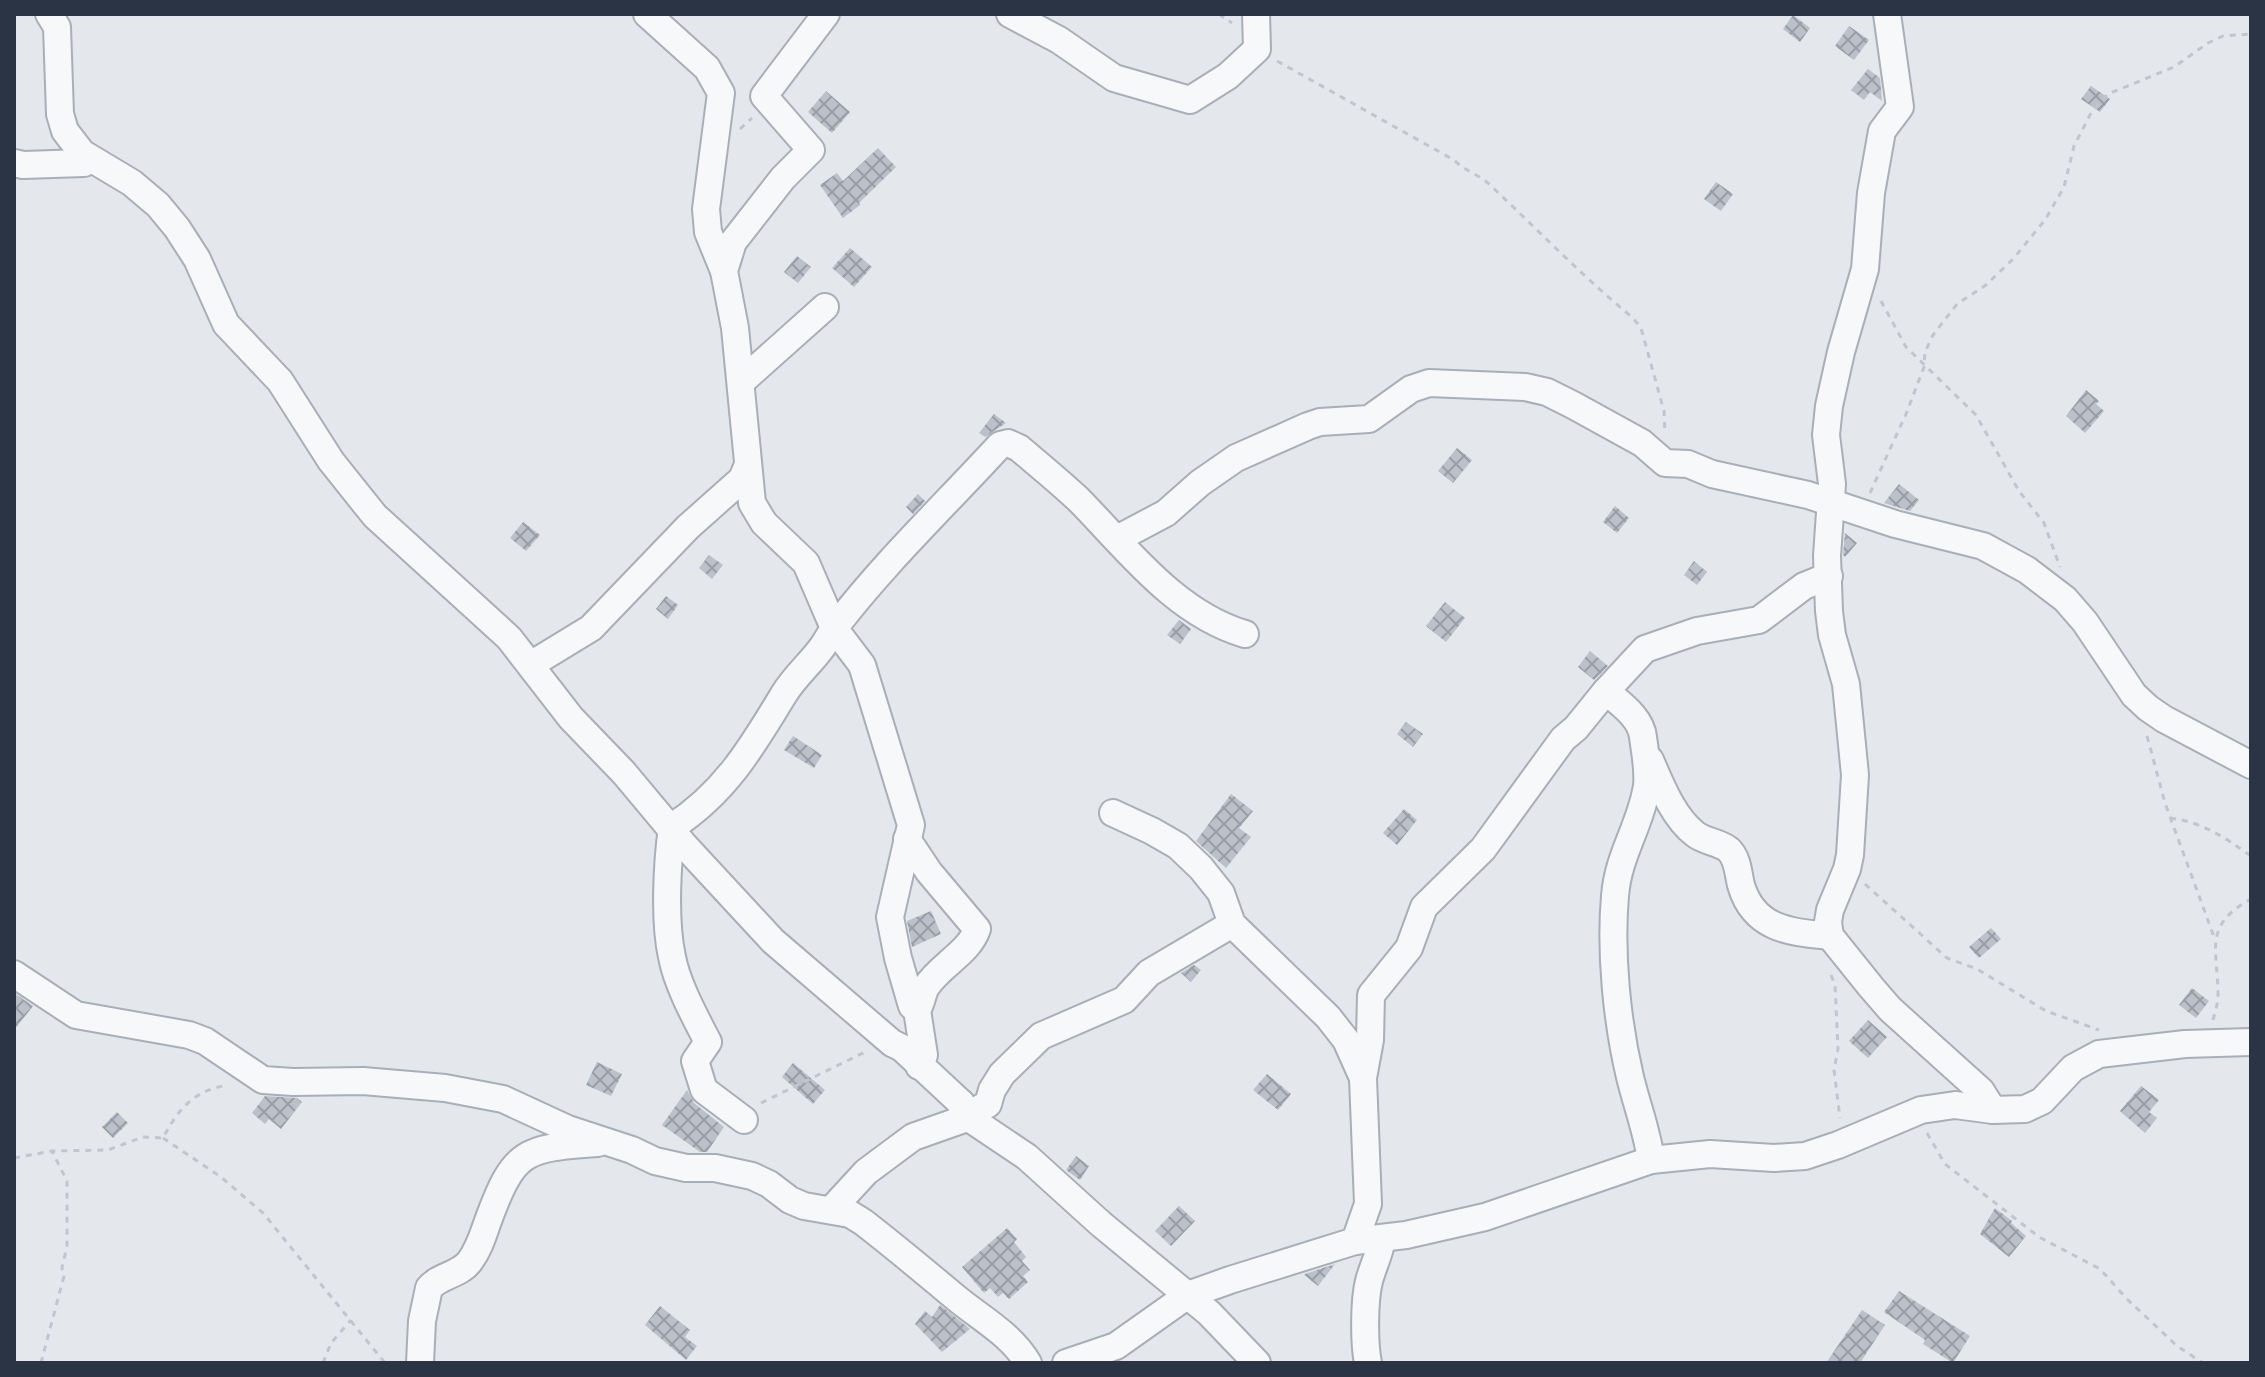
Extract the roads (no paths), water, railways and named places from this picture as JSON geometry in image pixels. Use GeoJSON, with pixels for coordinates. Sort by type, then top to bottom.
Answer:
{"type":"FeatureCollection","features":[{"type":"Feature","properties":{"kind":"street"},"geometry":{"type":"LineString","coordinates":[[49,14],[57,27],[60,114],[65,131],[82,153],[132,183],[158,205],[197,259],[226,324],[280,381],[331,461],[375,516],[509,638],[571,718],[773,941],[892,1043],[902,1048],[963,1110],[1027,1157],[1101,1224],[1209,1313],[1257,1363]]}},
{"type":"Feature","properties":{"kind":"street"},"geometry":{"type":"LineString","coordinates":[[647,14],[707,68],[721,93],[706,209],[714,251],[724,271],[735,328],[749,491],[757,515],[806,563],[834,628],[862,665],[911,825],[890,917],[901,970],[912,1006],[917,1010]]}},
{"type":"Feature","properties":{"kind":"street"},"geometry":{"type":"LineString","coordinates":[[724,271],[733,242],[783,178],[811,150],[764,96],[826,14]]}},
{"type":"Feature","properties":{"kind":"street"},"geometry":{"type":"LineString","coordinates":[[1010,14],[1059,40],[1114,78],[1190,100],[1228,76],[1257,49],[1256,14]]}},
{"type":"Feature","properties":{"kind":"street"},"geometry":{"type":"LineString","coordinates":[[1887,14],[1900,107],[1882,131],[1871,193],[1865,269],[1841,352],[1826,435],[1832,502],[1828,536],[1832,635],[1846,684],[1854,753],[1855,802],[1847,869],[1830,910],[1830,936],[1890,1009],[1981,1091],[1993,1110]]}},
{"type":"Feature","properties":{"kind":"street"},"geometry":{"type":"LineString","coordinates":[[14,163],[84,163],[82,153]]}},
{"type":"Feature","properties":{"kind":"street"},"geometry":{"type":"LineString","coordinates":[[741,382],[825,307]]}},
{"type":"Feature","properties":{"kind":"street"},"geometry":{"type":"LineString","coordinates":[[1117,539],[1166,513],[1200,483],[1252,450],[1320,422],[1369,419],[1411,389],[1429,383],[1496,384],[1547,392],[1642,443],[1665,463],[1688,464],[1712,474],[1832,502],[1895,524],[1983,546],[2027,570],[2065,599],[2085,622],[2134,695],[2164,719],[2251,765]]}},
{"type":"Feature","properties":{"kind":"street"},"geometry":{"type":"LineString","coordinates":[[744,1120],[704,1090],[695,1061],[708,1042],[688,1004],[672,958],[668,929],[667,863],[672,827],[700,809],[717,790],[760,735],[797,674],[822,648],[834,628],[883,570],[1000,445],[1008,443],[1019,448],[1076,497],[1198,613],[1212,622],[1245,634]]}},
{"type":"Feature","properties":{"kind":"street"},"geometry":{"type":"LineString","coordinates":[[532,664],[591,628],[678,537],[742,479],[747,467]]}},
{"type":"Feature","properties":{"kind":"street"},"geometry":{"type":"LineString","coordinates":[[1355,1241],[1368,1204],[1363,1078],[1370,1040],[1371,995],[1409,948],[1424,907],[1483,849],[1563,739],[1645,649],[1697,631],[1759,620],[1804,586],[1829,576]]}},
{"type":"Feature","properties":{"kind":"street"},"geometry":{"type":"LineString","coordinates":[[1606,691],[1638,722],[1643,732],[1647,789],[1622,855],[1614,897],[1614,926],[1626,1054],[1651,1160]]}},
{"type":"Feature","properties":{"kind":"street"},"geometry":{"type":"LineString","coordinates":[[1644,746],[1669,800],[1686,826],[1704,840],[1727,848],[1735,859],[1750,906],[1784,931],[1830,936]]}},
{"type":"Feature","properties":{"kind":"street"},"geometry":{"type":"LineString","coordinates":[[1113,813],[1178,846],[1221,893],[1232,924],[1328,1017],[1346,1040],[1363,1078]]}},
{"type":"Feature","properties":{"kind":"street"},"geometry":{"type":"LineString","coordinates":[[907,839],[929,872],[977,929],[974,940],[941,968],[924,989],[917,1010],[924,1055],[919,1066]]}},
{"type":"Feature","properties":{"kind":"street"},"geometry":{"type":"LineString","coordinates":[[963,1110],[988,1104],[1002,1074],[1041,1036],[1124,1000],[1149,973],[1232,924]]}},
{"type":"Feature","properties":{"kind":"street"},"geometry":{"type":"LineString","coordinates":[[14,974],[76,1015],[189,1035],[205,1041],[263,1080],[363,1081],[445,1088],[489,1096],[655,1161],[752,1176],[804,1206],[850,1214],[863,1222],[985,1318],[1021,1351],[1028,1363]]}},
{"type":"Feature","properties":{"kind":"street"},"geometry":{"type":"LineString","coordinates":[[1066,1363],[1116,1346],[1188,1295],[1355,1241],[1382,1239],[1485,1217],[1651,1160],[1710,1154],[1774,1158],[1805,1156],[1921,1110],[1955,1105],[1993,1110],[2025,1109],[2042,1101],[2073,1068],[2099,1054],[2251,1042]]}},
{"type":"Feature","properties":{"kind":"street"},"geometry":{"type":"LineString","coordinates":[[831,1210],[866,1172],[904,1143],[931,1129],[964,1119],[963,1110]]}},
{"type":"Feature","properties":{"kind":"street"},"geometry":{"type":"LineString","coordinates":[[420,1363],[422,1321],[429,1288],[468,1264],[478,1249],[500,1188],[510,1170],[521,1159],[537,1151],[566,1145],[609,1143]]}},
{"type":"Feature","properties":{"kind":"street"},"geometry":{"type":"LineString","coordinates":[[1368,1363],[1369,1281],[1379,1260],[1382,1239]]}}]}
